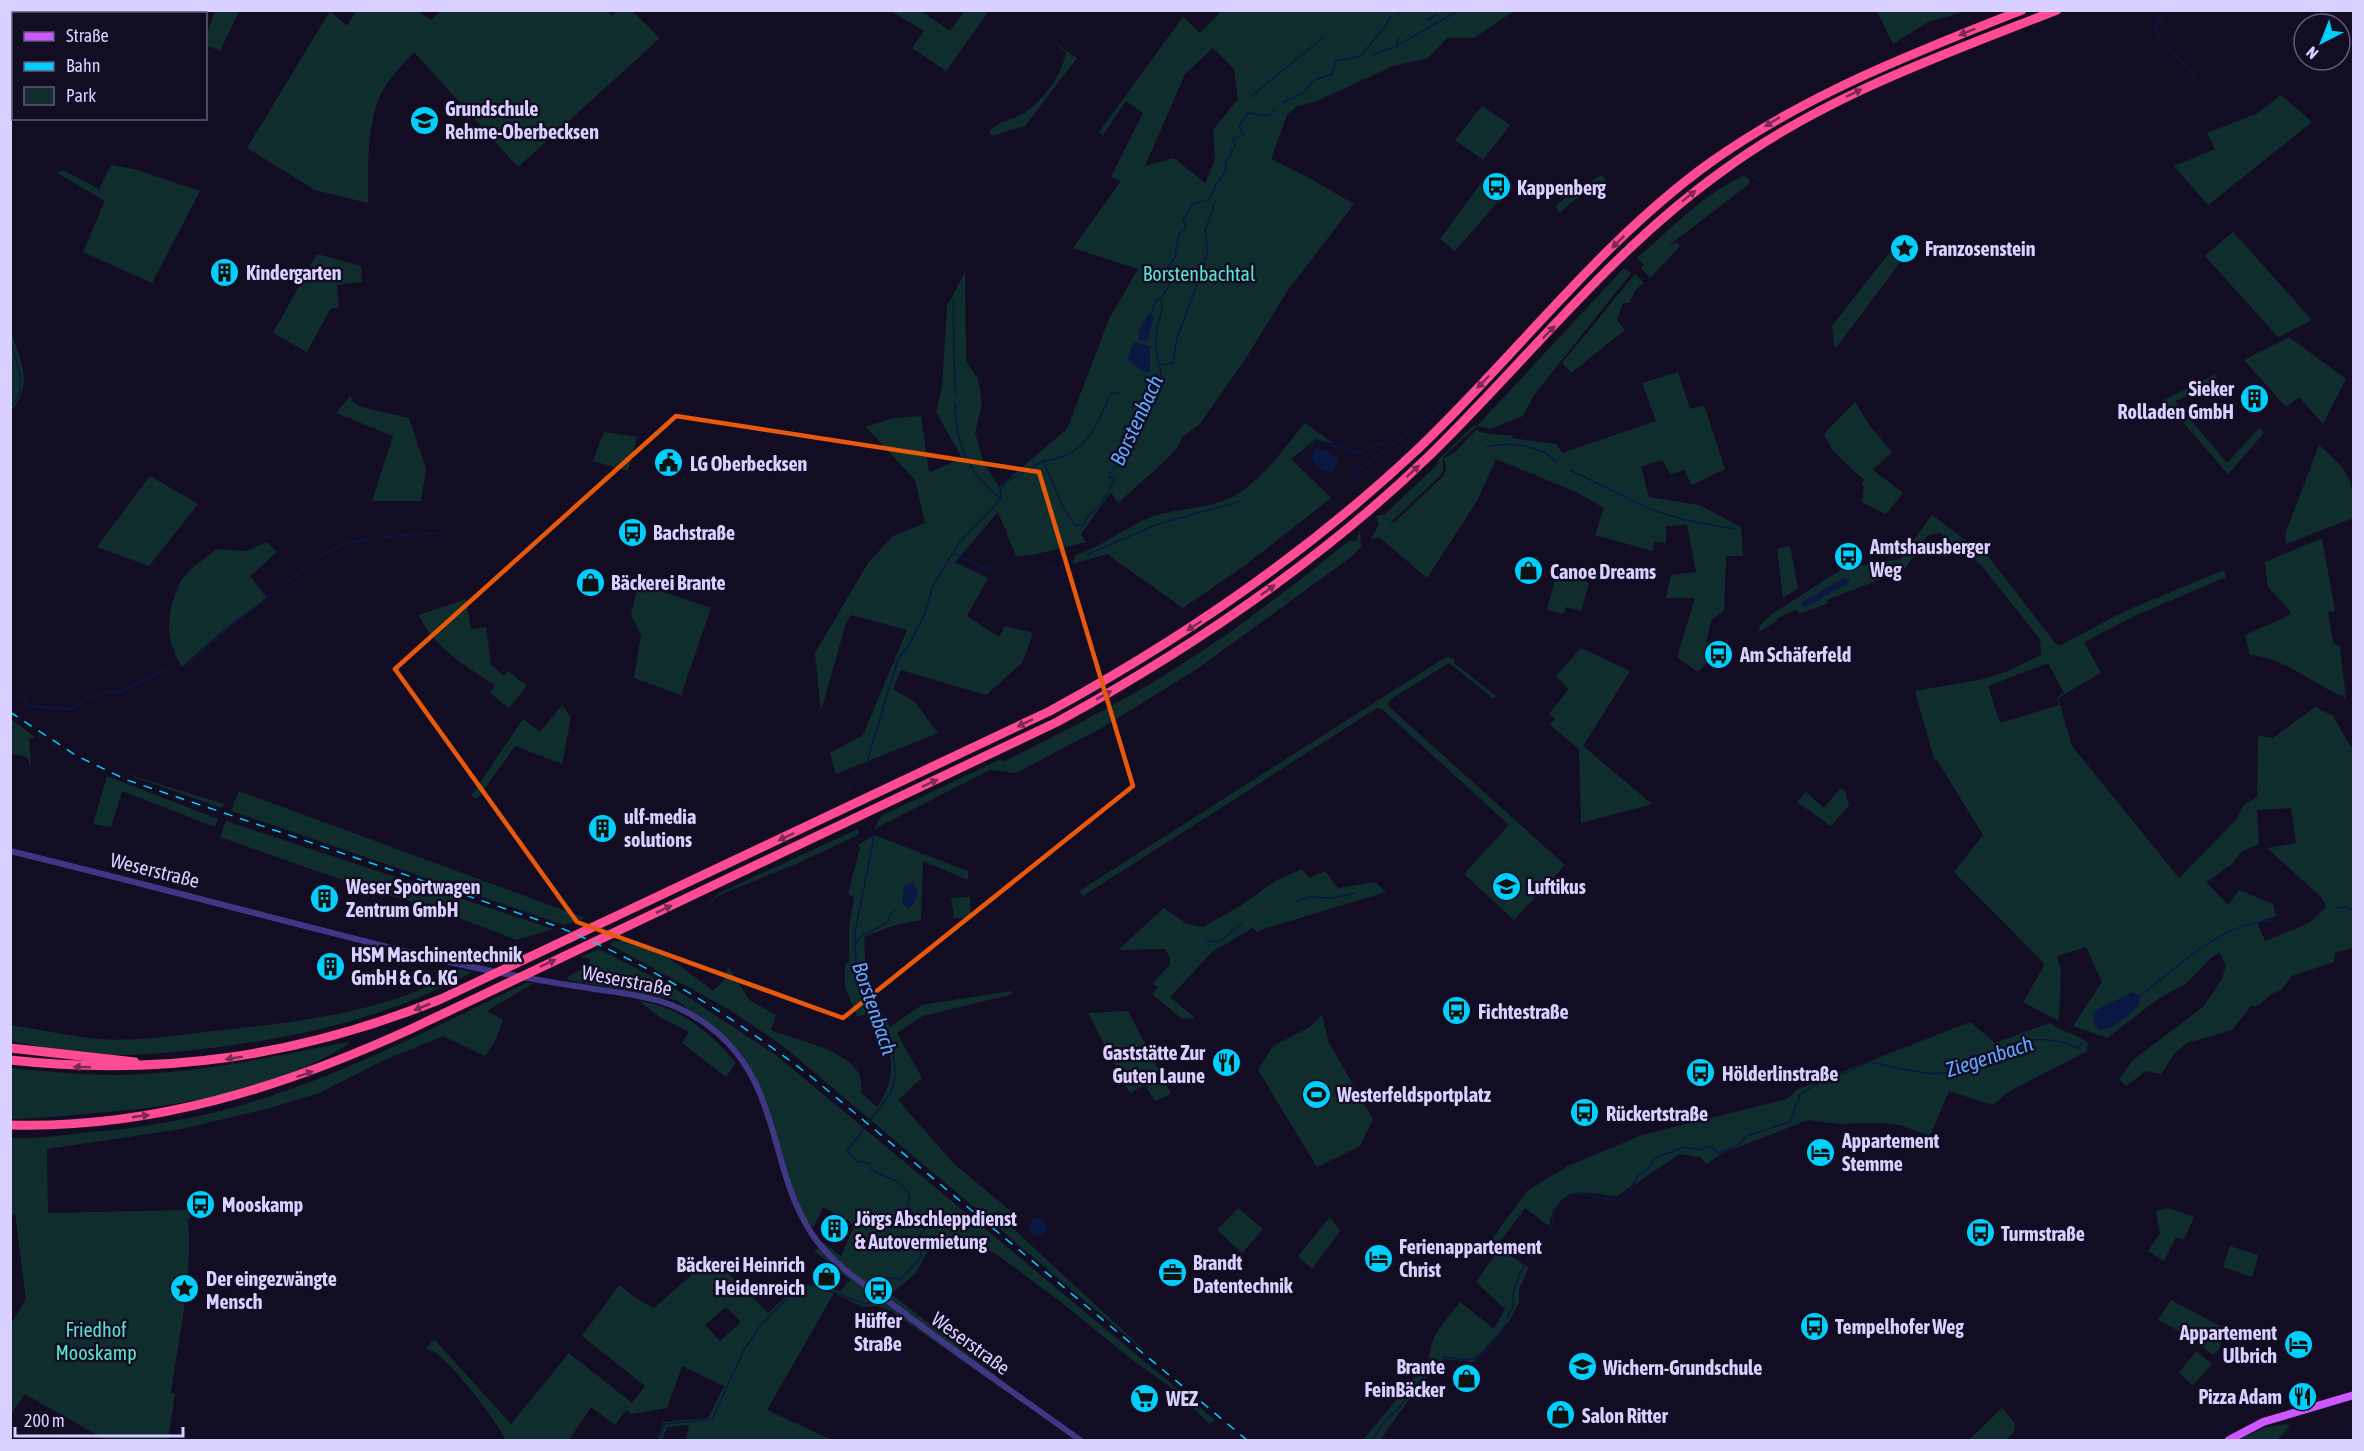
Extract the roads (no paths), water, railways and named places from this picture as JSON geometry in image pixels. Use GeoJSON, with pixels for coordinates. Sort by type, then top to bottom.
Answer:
{"type":"FeatureCollection","features":[{"type":"Feature","properties":{"kind":"highway"},"geometry":{"type":"LineString","coordinates":[[10,1060],[66,1066],[161,1065],[233,1058],[332,1038],[441,999],[1050,711],[1147,656],[1266,577],[1359,502],[1420,447],[1636,224],[1710,163],[1771,123],[1828,90],[1893,61],[2022,10]]}},
{"type":"Feature","properties":{"kind":"highway"},"geometry":{"type":"LineString","coordinates":[[10,1125],[84,1124],[163,1113],[249,1092],[316,1070],[371,1047],[1057,722],[1155,667],[1272,588],[1354,523],[1428,457],[1646,232],[1722,171],[1774,135],[1865,87],[2057,10]]}},
{"type":"Feature","properties":{"kind":"highway"},"geometry":{"type":"LineString","coordinates":[[10,1048],[161,1065]]}},
{"type":"Feature","properties":{"kind":"highway"},"geometry":{"type":"LineString","coordinates":[[10,1131],[42,1126]]}},
{"type":"Feature","properties":{"kind":"main road"},"geometry":{"type":"LineString","coordinates":[[2229,1440],[2263,1422],[2354,1395]]}},
{"type":"Feature","properties":{"kind":"street","name":"Weserstraße"},"geometry":{"type":"LineString","coordinates":[[10,851],[482,969],[664,1001],[685,1010],[716,1032],[742,1060],[760,1092],[771,1119],[790,1195],[813,1236],[825,1250],[880,1296],[1080,1440]]}},
{"type":"Feature","properties":{"kind":"water"},"geometry":{"type":"Polygon","coordinates":[[[1149,313],[1154,316],[1147,341],[1139,340],[1139,329],[1149,313]]]}},
{"type":"Feature","properties":{"kind":"water"},"geometry":{"type":"Polygon","coordinates":[[[1134,342],[1150,346],[1150,372],[1144,372],[1127,359],[1134,342]]]}},
{"type":"Feature","properties":{"kind":"water"},"geometry":{"type":"Polygon","coordinates":[[[1316,449],[1330,452],[1339,460],[1333,472],[1316,465],[1311,455],[1316,449]]]}},
{"type":"Feature","properties":{"kind":"water"},"geometry":{"type":"Polygon","coordinates":[[[1844,578],[1850,579],[1848,583],[1806,607],[1802,606],[1802,602],[1844,578]]]}},
{"type":"Feature","properties":{"kind":"water"},"geometry":{"type":"Polygon","coordinates":[[[912,883],[918,890],[915,902],[909,909],[902,903],[904,886],[912,883]]]}},
{"type":"Feature","properties":{"kind":"water"},"geometry":{"type":"Polygon","coordinates":[[[2133,992],[2140,996],[2140,1004],[2132,1012],[2106,1029],[2100,1030],[2095,1026],[2093,1016],[2096,1010],[2133,992]]]}},
{"type":"Feature","properties":{"kind":"water"},"geometry":{"type":"Polygon","coordinates":[[[1034,1218],[1042,1218],[1047,1223],[1045,1234],[1034,1236],[1029,1231],[1029,1223],[1034,1218]]]}},
{"type":"Feature","properties":{"kind":"waterway","name":"Borstenbach"},"geometry":{"type":"LineString","coordinates":[[1397,15],[1399,10]]}},
{"type":"Feature","properties":{"kind":"waterway","name":"Borstenbach"},"geometry":{"type":"LineString","coordinates":[[1373,55],[1396,46],[1460,10]]}},
{"type":"Feature","properties":{"kind":"waterway"},"geometry":{"type":"LineString","coordinates":[[2163,13],[2155,31],[2195,77]]}},
{"type":"Feature","properties":{"kind":"waterway"},"geometry":{"type":"LineString","coordinates":[[1427,20],[1436,15]]}},
{"type":"Feature","properties":{"kind":"waterway","name":"Borstenbach"},"geometry":{"type":"LineString","coordinates":[[1361,55],[1391,16]]}},
{"type":"Feature","properties":{"kind":"waterway"},"geometry":{"type":"LineString","coordinates":[[1250,97],[1324,37]]}},
{"type":"Feature","properties":{"kind":"waterway","name":"Borstenbach"},"geometry":{"type":"LineString","coordinates":[[1396,46],[1399,37]]}},
{"type":"Feature","properties":{"kind":"waterway","name":"Borstenbach"},"geometry":{"type":"LineString","coordinates":[[1282,103],[1303,93],[1314,80],[1332,74],[1336,61],[1362,56]]}},
{"type":"Feature","properties":{"kind":"waterway","name":"Borstenbach"},"geometry":{"type":"LineString","coordinates":[[850,791],[850,783],[864,772],[898,659],[910,643],[925,613],[933,586],[958,544],[1001,499],[1000,490],[1006,482],[1043,461],[1065,511],[1076,526],[1085,524],[1087,517],[1101,504],[1115,479],[1109,477],[1109,474],[1119,464],[1118,449],[1126,443],[1161,377],[1156,351],[1157,330],[1162,307],[1161,298],[1170,284],[1166,270],[1175,257],[1179,234],[1186,228],[1183,220],[1194,203],[1204,201],[1212,195],[1217,182],[1222,178],[1226,160],[1232,155],[1231,151],[1235,147],[1233,139],[1244,135],[1239,126],[1248,113],[1269,116],[1276,109]]}},
{"type":"Feature","properties":{"kind":"waterway"},"geometry":{"type":"LineString","coordinates":[[1749,175],[1759,180],[1763,179]]}},
{"type":"Feature","properties":{"kind":"waterway"},"geometry":{"type":"LineString","coordinates":[[1160,365],[1173,363],[1177,338],[1208,250],[1205,231],[1215,202]]}},
{"type":"Feature","properties":{"kind":"waterway"},"geometry":{"type":"LineString","coordinates":[[1151,314],[1156,300],[1160,298]]}},
{"type":"Feature","properties":{"kind":"waterway"},"geometry":{"type":"LineString","coordinates":[[953,300],[955,394]]}},
{"type":"Feature","properties":{"kind":"waterway"},"geometry":{"type":"LineString","coordinates":[[10,338],[21,383],[20,392],[10,406]]}},
{"type":"Feature","properties":{"kind":"waterway"},"geometry":{"type":"LineString","coordinates":[[1044,461],[1059,458],[1080,446],[1094,429],[1111,393],[1119,393]]}},
{"type":"Feature","properties":{"kind":"waterway"},"geometry":{"type":"LineString","coordinates":[[1340,490],[1361,468],[1451,402]]}},
{"type":"Feature","properties":{"kind":"waterway"},"geometry":{"type":"LineString","coordinates":[[955,404],[958,433],[966,457],[979,478],[1000,498]]}},
{"type":"Feature","properties":{"kind":"waterway"},"geometry":{"type":"LineString","coordinates":[[1298,459],[1316,441],[1360,453],[1378,444],[1384,444]]}},
{"type":"Feature","properties":{"kind":"waterway"},"geometry":{"type":"LineString","coordinates":[[1487,447],[1504,444],[1524,446],[1542,452],[1556,462]]}},
{"type":"Feature","properties":{"kind":"waterway"},"geometry":{"type":"LineString","coordinates":[[1353,466],[1357,464],[1367,473]]}},
{"type":"Feature","properties":{"kind":"waterway"},"geometry":{"type":"LineString","coordinates":[[1570,470],[1652,510],[1685,520],[1734,529]]}},
{"type":"Feature","properties":{"kind":"waterway"},"geometry":{"type":"LineString","coordinates":[[1088,554],[1158,524],[1241,501]]}},
{"type":"Feature","properties":{"kind":"waterway"},"geometry":{"type":"LineString","coordinates":[[452,532],[462,525]]}},
{"type":"Feature","properties":{"kind":"waterway"},"geometry":{"type":"LineString","coordinates":[[381,537],[441,533]]}},
{"type":"Feature","properties":{"kind":"waterway"},"geometry":{"type":"LineString","coordinates":[[186,667],[224,631],[324,554],[344,544],[371,538]]}},
{"type":"Feature","properties":{"kind":"waterway"},"geometry":{"type":"LineString","coordinates":[[955,554],[984,568],[996,568]]}},
{"type":"Feature","properties":{"kind":"waterway"},"geometry":{"type":"LineString","coordinates":[[1043,565],[1057,568],[1063,566]]}},
{"type":"Feature","properties":{"kind":"waterway"},"geometry":{"type":"LineString","coordinates":[[10,694],[21,697],[29,706],[71,709],[101,693],[122,691],[168,669]]}},
{"type":"Feature","properties":{"kind":"waterway","name":"Borstenbach"},"geometry":{"type":"LineString","coordinates":[[868,824],[873,835],[872,848],[855,931],[856,962],[869,998],[889,1034],[896,1073],[891,1093],[847,1151],[856,1161],[869,1163],[872,1170],[899,1183],[910,1198],[907,1202],[915,1217],[926,1227],[919,1236],[921,1257],[901,1279],[888,1278],[882,1288]]}},
{"type":"Feature","properties":{"kind":"waterway"},"geometry":{"type":"LineString","coordinates":[[1296,902],[1309,897],[1332,898],[1355,893]]}},
{"type":"Feature","properties":{"kind":"waterway","name":"Ziegenbach"},"geometry":{"type":"LineString","coordinates":[[2336,908],[2347,907],[2354,910]]}},
{"type":"Feature","properties":{"kind":"waterway"},"geometry":{"type":"LineString","coordinates":[[854,945],[863,935],[887,923],[891,913],[897,909]]}},
{"type":"Feature","properties":{"kind":"waterway","name":"Ziegenbach"},"geometry":{"type":"LineString","coordinates":[[2140,996],[2217,938],[2252,923],[2272,920]]}},
{"type":"Feature","properties":{"kind":"waterway"},"geometry":{"type":"LineString","coordinates":[[1206,941],[1219,942],[1242,923]]}},
{"type":"Feature","properties":{"kind":"waterway","name":"Ziegenbach"},"geometry":{"type":"LineString","coordinates":[[1798,1102],[1800,1094],[1817,1083],[1851,1071],[1867,1062],[1934,1074],[1956,1071],[1991,1057],[1994,1050],[2001,1052],[2019,1042],[2050,1040],[2078,1048],[2082,1043]]}},
{"type":"Feature","properties":{"kind":"waterway","name":"Ziegenbach"},"geometry":{"type":"LineString","coordinates":[[1625,1196],[1636,1179],[1655,1158],[1684,1147],[1701,1150],[1709,1146],[1720,1153],[1739,1145],[1746,1136],[1790,1122],[1796,1105]]}},
{"type":"Feature","properties":{"kind":"waterway","name":"Ziegenbach"},"geometry":{"type":"LineString","coordinates":[[1550,1228],[1553,1224],[1552,1214],[1560,1202],[1568,1196],[1576,1193],[1611,1200],[1621,1199]]}},
{"type":"Feature","properties":{"kind":"waterway","name":"Ziegenbach"},"geometry":{"type":"LineString","coordinates":[[1508,1318],[1509,1312],[1513,1309],[1513,1295],[1521,1270],[1536,1244],[1547,1232]]}},
{"type":"Feature","properties":{"kind":"waterway","name":"Borstenbach"},"geometry":{"type":"LineString","coordinates":[[660,1440],[664,1424],[712,1419],[744,1350],[761,1325],[790,1295],[809,1284],[866,1304],[873,1299]]}},
{"type":"Feature","properties":{"kind":"waterway","name":"Ziegenbach"},"geometry":{"type":"LineString","coordinates":[[1442,1357],[1466,1360],[1479,1356],[1506,1324]]}},
{"type":"Feature","properties":{"kind":"waterway","name":"Ziegenbach"},"geometry":{"type":"LineString","coordinates":[[1372,1440],[1383,1423],[1433,1364]]}},
{"type":"Feature","properties":{"kind":"railway"},"geometry":{"type":"LineString","coordinates":[[10,712],[77,756],[127,780],[556,926],[625,957],[658,975],[722,1013],[814,1079],[1247,1440]]}},
{"type":"Feature","properties":{"kind":"place","name":"Grundschule Rehme-Oberbecksen"},"geometry":{"type":"Point","coordinates":[424,120]}},
{"type":"Feature","properties":{"kind":"place","name":"Kappenberg"},"geometry":{"type":"Point","coordinates":[1496,187]}},
{"type":"Feature","properties":{"kind":"place","name":"Franzosenstein"},"geometry":{"type":"Point","coordinates":[1904,248]}},
{"type":"Feature","properties":{"kind":"place","name":"Kindergarten"},"geometry":{"type":"Point","coordinates":[225,272]}},
{"type":"Feature","properties":{"kind":"place","name":"Sieker Rolladen GmbH"},"geometry":{"type":"Point","coordinates":[2255,399]}},
{"type":"Feature","properties":{"kind":"place","name":"LG Oberbecksen"},"geometry":{"type":"Point","coordinates":[669,463]}},
{"type":"Feature","properties":{"kind":"place","name":"Bachstraße"},"geometry":{"type":"Point","coordinates":[632,532]}},
{"type":"Feature","properties":{"kind":"place","name":"Amtshausberger Weg"},"geometry":{"type":"Point","coordinates":[1849,557]}},
{"type":"Feature","properties":{"kind":"place","name":"Canoe Dreams"},"geometry":{"type":"Point","coordinates":[1529,571]}},
{"type":"Feature","properties":{"kind":"place","name":"Bäckerei Brante"},"geometry":{"type":"Point","coordinates":[590,582]}},
{"type":"Feature","properties":{"kind":"place","name":"Am Schäferfeld"},"geometry":{"type":"Point","coordinates":[1719,654]}},
{"type":"Feature","properties":{"kind":"place","name":"ulf-media solutions"},"geometry":{"type":"Point","coordinates":[603,828]}},
{"type":"Feature","properties":{"kind":"place","name":"Luftikus"},"geometry":{"type":"Point","coordinates":[1506,886]}},
{"type":"Feature","properties":{"kind":"place","name":"Weser Sportwagen Zentrum GmbH"},"geometry":{"type":"Point","coordinates":[325,898]}},
{"type":"Feature","properties":{"kind":"place","name":"HSM Maschinentechnik GmbH & Co. KG"},"geometry":{"type":"Point","coordinates":[330,966]}},
{"type":"Feature","properties":{"kind":"place","name":"Fichtestraße"},"geometry":{"type":"Point","coordinates":[1457,1011]}},
{"type":"Feature","properties":{"kind":"place","name":"Gaststätte Zur Guten Laune"},"geometry":{"type":"Point","coordinates":[1226,1063]}},
{"type":"Feature","properties":{"kind":"place","name":"Hölderlinstraße"},"geometry":{"type":"Point","coordinates":[1701,1073]}},
{"type":"Feature","properties":{"kind":"place","name":"Westerfeldsportplatz"},"geometry":{"type":"Point","coordinates":[1316,1094]}},
{"type":"Feature","properties":{"kind":"place","name":"Rückertstraße"},"geometry":{"type":"Point","coordinates":[1585,1113]}},
{"type":"Feature","properties":{"kind":"place","name":"Appartement Stemme"},"geometry":{"type":"Point","coordinates":[1821,1152]}},
{"type":"Feature","properties":{"kind":"place","name":"Mooskamp"},"geometry":{"type":"Point","coordinates":[201,1204]}},
{"type":"Feature","properties":{"kind":"place","name":"Jörgs Abschleppdienst & Autovermietung"},"geometry":{"type":"Point","coordinates":[834,1229]}},
{"type":"Feature","properties":{"kind":"place","name":"Turmstraße"},"geometry":{"type":"Point","coordinates":[1980,1233]}},
{"type":"Feature","properties":{"kind":"place","name":"Ferienappartement Christ"},"geometry":{"type":"Point","coordinates":[1378,1258]}},
{"type":"Feature","properties":{"kind":"place","name":"Brandt Datentechnik"},"geometry":{"type":"Point","coordinates":[1172,1273]}},
{"type":"Feature","properties":{"kind":"place","name":"Bäckerei Heinrich Heidenreich"},"geometry":{"type":"Point","coordinates":[826,1276]}},
{"type":"Feature","properties":{"kind":"place","name":"Der eingezwängte Mensch"},"geometry":{"type":"Point","coordinates":[185,1289]}},
{"type":"Feature","properties":{"kind":"place","name":"Hüffer Straße"},"geometry":{"type":"Point","coordinates":[878,1290]}},
{"type":"Feature","properties":{"kind":"place","name":"Tempelhofer Weg"},"geometry":{"type":"Point","coordinates":[1814,1326]}},
{"type":"Feature","properties":{"kind":"place","name":"Appartement Ulbrich"},"geometry":{"type":"Point","coordinates":[2298,1344]}},
{"type":"Feature","properties":{"kind":"place","name":"Wichern-Grundschule"},"geometry":{"type":"Point","coordinates":[1582,1367]}},
{"type":"Feature","properties":{"kind":"place","name":"Brante FeinBäcker"},"geometry":{"type":"Point","coordinates":[1466,1378]}},
{"type":"Feature","properties":{"kind":"place","name":"Pizza Adam"},"geometry":{"type":"Point","coordinates":[2303,1396]}},
{"type":"Feature","properties":{"kind":"place","name":"WEZ"},"geometry":{"type":"Point","coordinates":[1145,1398]}},
{"type":"Feature","properties":{"kind":"place","name":"Salon Ritter"},"geometry":{"type":"Point","coordinates":[1561,1415]}},
{"type":"Feature","properties":{"kind":"park label","name":"Borstenbachtal"},"geometry":{"type":"Point","coordinates":[1199,273]}},
{"type":"Feature","properties":{"kind":"park label","name":"Friedhof Mooskamp"},"geometry":{"type":"Point","coordinates":[96,1340]}}]}
